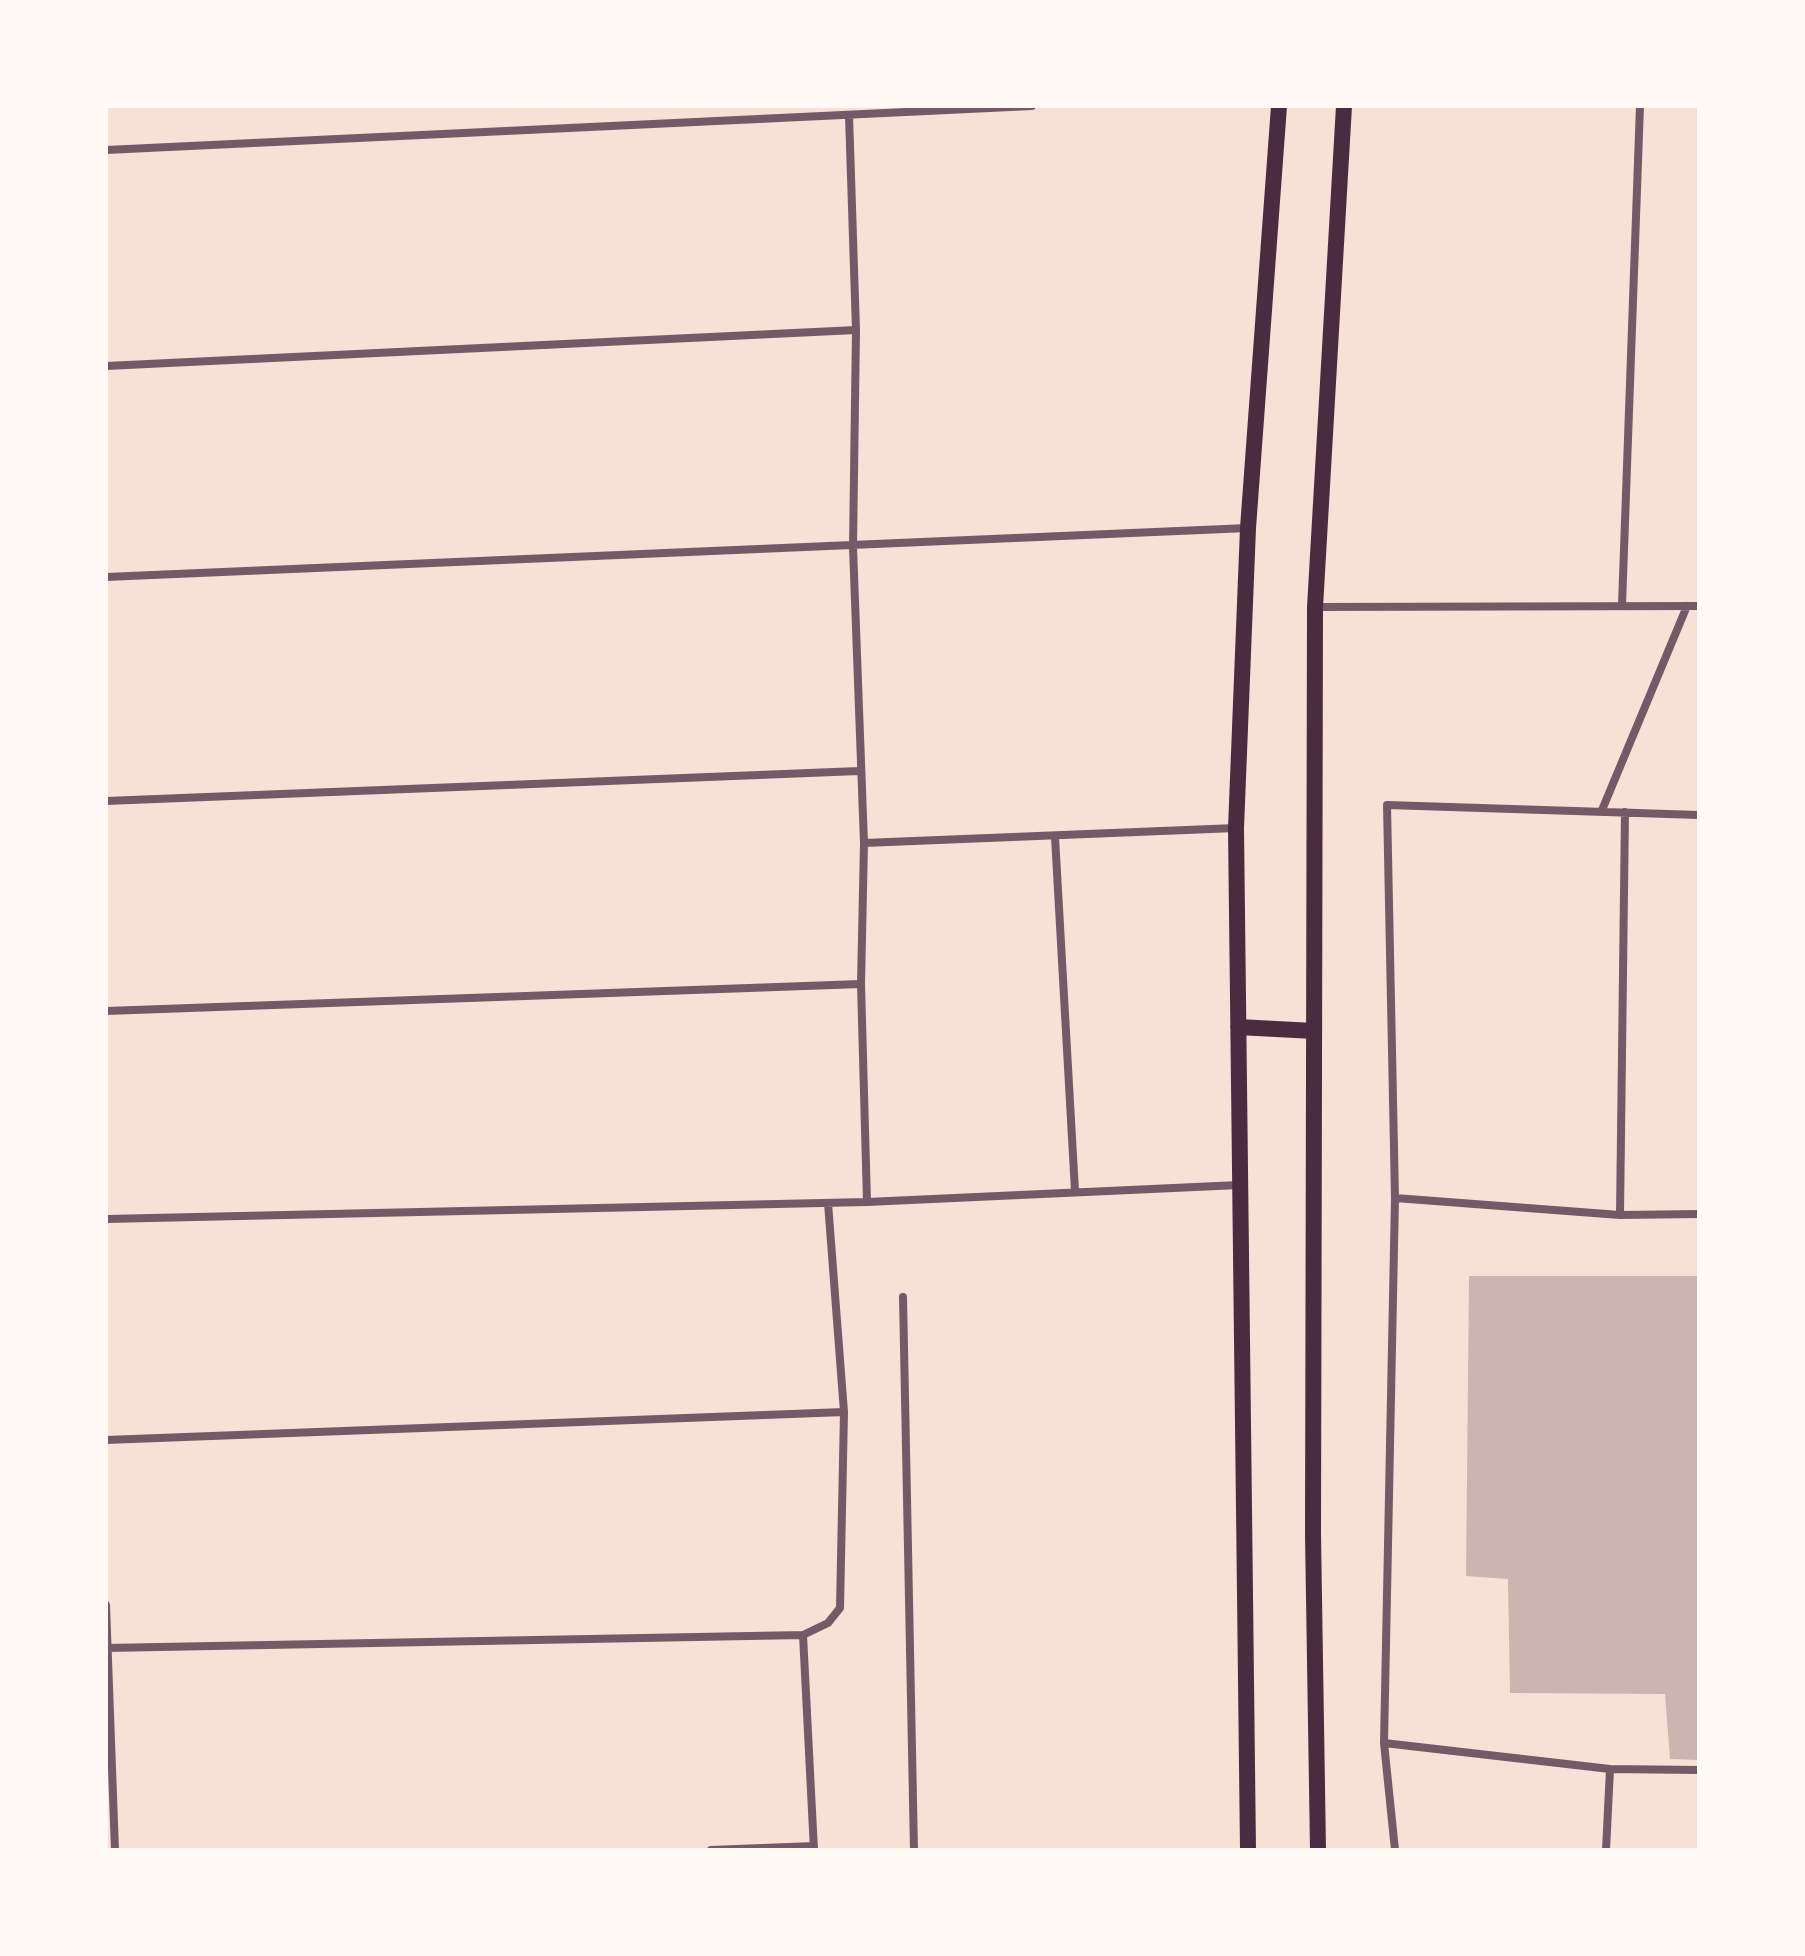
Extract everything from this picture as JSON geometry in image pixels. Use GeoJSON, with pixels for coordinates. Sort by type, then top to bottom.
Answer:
{"type":"FeatureCollection","features":[{"type":"Feature","properties":{"kind":"main road"},"geometry":{"type":"LineString","coordinates":[[1248,1850],[1236,828],[1248,528],[1279,106]]}},
{"type":"Feature","properties":{"kind":"main road"},"geometry":{"type":"LineString","coordinates":[[1318,1850],[1313,1534],[1315,607],[1344,106]]}},
{"type":"Feature","properties":{"kind":"main road"},"geometry":{"type":"LineString","coordinates":[[1238,1027],[1314,1031]]}},
{"type":"Feature","properties":{"kind":"street"},"geometry":{"type":"LineString","coordinates":[[106,150],[1032,106]]}},
{"type":"Feature","properties":{"kind":"street"},"geometry":{"type":"LineString","coordinates":[[1622,605],[1640,106]]}},
{"type":"Feature","properties":{"kind":"street"},"geometry":{"type":"LineString","coordinates":[[849,115],[856,330],[853,547],[864,843],[861,984],[867,1202]]}},
{"type":"Feature","properties":{"kind":"street"},"geometry":{"type":"LineString","coordinates":[[106,366],[856,330]]}},
{"type":"Feature","properties":{"kind":"street"},"geometry":{"type":"LineString","coordinates":[[106,577],[1248,528]]}},
{"type":"Feature","properties":{"kind":"street"},"geometry":{"type":"LineString","coordinates":[[1602,810],[1687,606]]}},
{"type":"Feature","properties":{"kind":"street"},"geometry":{"type":"LineString","coordinates":[[1315,607],[1699,606]]}},
{"type":"Feature","properties":{"kind":"street"},"geometry":{"type":"LineString","coordinates":[[106,801],[859,771]]}},
{"type":"Feature","properties":{"kind":"street"},"geometry":{"type":"LineString","coordinates":[[1395,1850],[1384,1743],[1395,1198],[1387,805],[1699,815]]}},
{"type":"Feature","properties":{"kind":"street"},"geometry":{"type":"LineString","coordinates":[[1620,1215],[1625,812]]}},
{"type":"Feature","properties":{"kind":"street"},"geometry":{"type":"LineString","coordinates":[[864,843],[1236,828]]}},
{"type":"Feature","properties":{"kind":"street"},"geometry":{"type":"LineString","coordinates":[[1055,837],[1075,1191]]}},
{"type":"Feature","properties":{"kind":"street"},"geometry":{"type":"LineString","coordinates":[[106,1011],[861,984]]}},
{"type":"Feature","properties":{"kind":"street"},"geometry":{"type":"LineString","coordinates":[[106,1219],[867,1202],[1239,1185]]}},
{"type":"Feature","properties":{"kind":"street"},"geometry":{"type":"LineString","coordinates":[[1395,1198],[1620,1215],[1699,1214]]}},
{"type":"Feature","properties":{"kind":"street"},"geometry":{"type":"LineString","coordinates":[[107,1648],[803,1635],[828,1623],[840,1608],[844,1412],[828,1203]]}},
{"type":"Feature","properties":{"kind":"street"},"geometry":{"type":"LineString","coordinates":[[903,1297],[914,1850]]}},
{"type":"Feature","properties":{"kind":"street"},"geometry":{"type":"LineString","coordinates":[[106,1440],[844,1412]]}},
{"type":"Feature","properties":{"kind":"street"},"geometry":{"type":"LineString","coordinates":[[106,1605],[115,1850]]}},
{"type":"Feature","properties":{"kind":"street"},"geometry":{"type":"LineString","coordinates":[[711,1850],[814,1848],[803,1635]]}},
{"type":"Feature","properties":{"kind":"street"},"geometry":{"type":"LineString","coordinates":[[1384,1743],[1610,1769],[1699,1770]]}},
{"type":"Feature","properties":{"kind":"street"},"geometry":{"type":"LineString","coordinates":[[1606,1850],[1610,1769]]}},
{"type":"Feature","properties":{"kind":"building"},"geometry":{"type":"Polygon","coordinates":[[[1469,1276],[1699,1276],[1699,1760],[1670,1759],[1665,1694],[1510,1693],[1508,1579],[1466,1576],[1469,1276]]]}}]}
